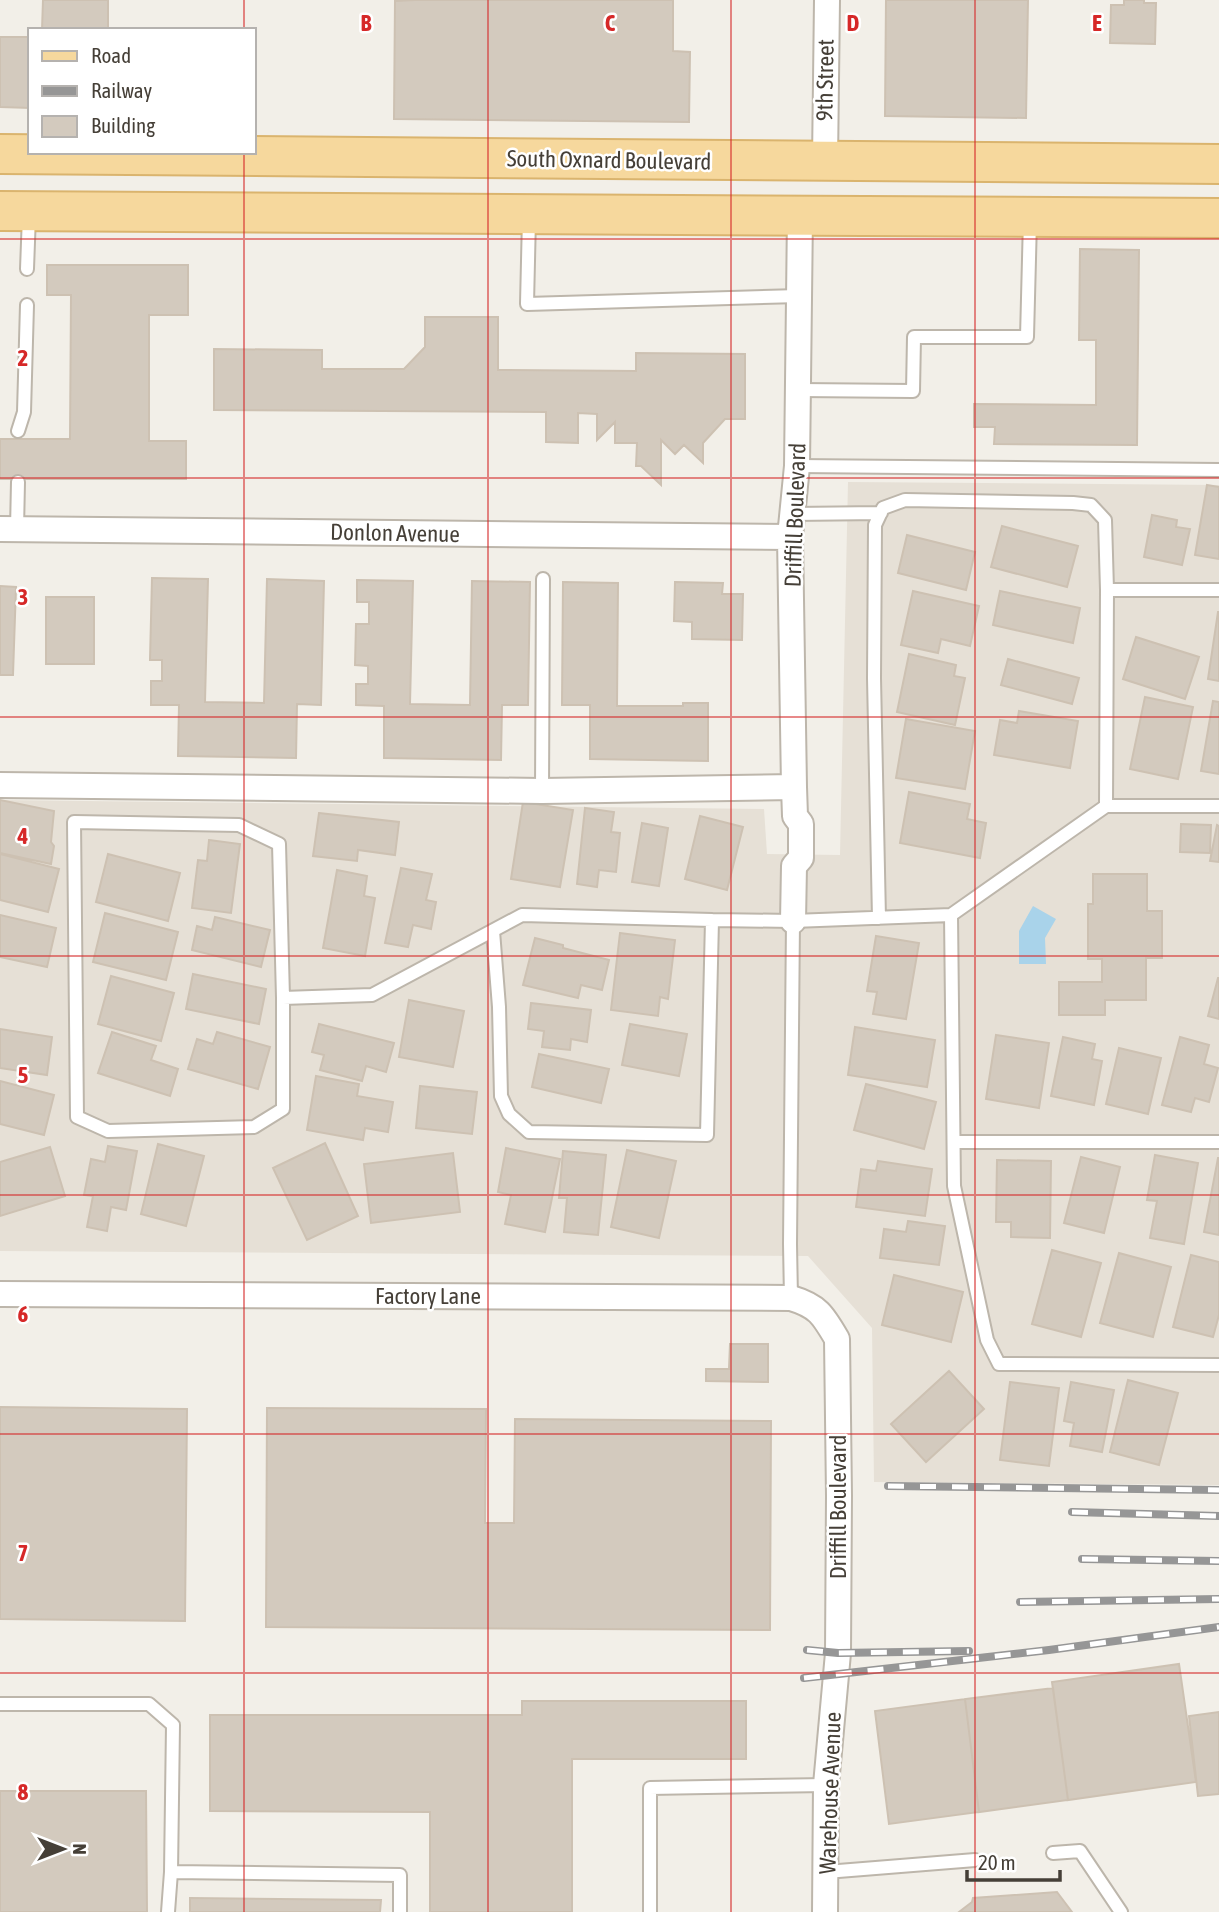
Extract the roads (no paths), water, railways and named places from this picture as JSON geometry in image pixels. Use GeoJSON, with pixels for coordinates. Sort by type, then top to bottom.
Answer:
{"type":"FeatureCollection","features":[{"type":"Feature","properties":{"kind":"main road","name":"South Oxnard Boulevard"},"geometry":{"type":"LineString","coordinates":[[0,154],[1219,164]]}},
{"type":"Feature","properties":{"kind":"main road"},"geometry":{"type":"LineString","coordinates":[[800,215],[825,161]]}},
{"type":"Feature","properties":{"kind":"main road"},"geometry":{"type":"LineString","coordinates":[[14,211],[1219,218]]}},
{"type":"Feature","properties":{"kind":"street","name":"9th Street"},"geometry":{"type":"LineString","coordinates":[[825,161],[827,0]]}},
{"type":"Feature","properties":{"kind":"street","name":"Driffill Boulevard"},"geometry":{"type":"LineString","coordinates":[[793,921],[794,866],[788,860],[789,824],[795,816],[792,526],[799,390],[800,215]]}},
{"type":"Feature","properties":{"kind":"street","name":"Donlon Avenue"},"geometry":{"type":"LineString","coordinates":[[9,529],[792,526]]}},
{"type":"Feature","properties":{"kind":"street"},"geometry":{"type":"LineString","coordinates":[[0,785],[542,791],[794,787]]}},
{"type":"Feature","properties":{"kind":"street","name":"Factory Lane"},"geometry":{"type":"LineString","coordinates":[[0,1294],[791,1298],[811,1304],[824,1317],[837,1339]]}},
{"type":"Feature","properties":{"kind":"street","name":"Driffill Boulevard"},"geometry":{"type":"LineString","coordinates":[[836,1675],[839,1496],[837,1339]]}},
{"type":"Feature","properties":{"kind":"street","name":"Warehouse Avenue"},"geometry":{"type":"LineString","coordinates":[[825,1912],[826,1785],[836,1675]]}},
{"type":"Feature","properties":{"kind":"lane"},"geometry":{"type":"LineString","coordinates":[[14,211],[27,268]]}},
{"type":"Feature","properties":{"kind":"lane"},"geometry":{"type":"LineString","coordinates":[[529,214],[527,304],[799,296]]}},
{"type":"Feature","properties":{"kind":"lane"},"geometry":{"type":"LineString","coordinates":[[799,390],[913,391],[914,337],[1027,337],[1030,216]]}},
{"type":"Feature","properties":{"kind":"lane"},"geometry":{"type":"LineString","coordinates":[[18,431],[23,412],[27,304]]}},
{"type":"Feature","properties":{"kind":"lane"},"geometry":{"type":"LineString","coordinates":[[797,466],[1219,470]]}},
{"type":"Feature","properties":{"kind":"lane"},"geometry":{"type":"LineString","coordinates":[[9,529],[18,482]]}},
{"type":"Feature","properties":{"kind":"lane"},"geometry":{"type":"LineString","coordinates":[[879,918],[874,678],[875,525],[883,508],[905,500],[1073,503],[1091,505],[1105,520],[1106,806]]}},
{"type":"Feature","properties":{"kind":"lane"},"geometry":{"type":"LineString","coordinates":[[792,526],[881,513]]}},
{"type":"Feature","properties":{"kind":"lane"},"geometry":{"type":"LineString","coordinates":[[542,579],[542,791]]}},
{"type":"Feature","properties":{"kind":"lane"},"geometry":{"type":"LineString","coordinates":[[1107,590],[1219,590]]}},
{"type":"Feature","properties":{"kind":"lane"},"geometry":{"type":"LineString","coordinates":[[283,998],[372,995],[522,915],[793,921],[951,915],[1106,806],[1219,806]]}},
{"type":"Feature","properties":{"kind":"lane"},"geometry":{"type":"LineString","coordinates":[[74,822],[239,825],[279,844],[283,998],[282,1109],[254,1127],[108,1131],[77,1117],[74,822]]}},
{"type":"Feature","properties":{"kind":"lane"},"geometry":{"type":"LineString","coordinates":[[951,915],[954,1186],[987,1340],[999,1364],[1219,1365]]}},
{"type":"Feature","properties":{"kind":"lane"},"geometry":{"type":"LineString","coordinates":[[492,931],[499,1007],[501,1096],[509,1114],[529,1132],[707,1135],[712,920]]}},
{"type":"Feature","properties":{"kind":"lane"},"geometry":{"type":"LineString","coordinates":[[791,1298],[793,921]]}},
{"type":"Feature","properties":{"kind":"lane"},"geometry":{"type":"LineString","coordinates":[[954,1142],[1219,1142]]}},
{"type":"Feature","properties":{"kind":"lane"},"geometry":{"type":"LineString","coordinates":[[0,1704],[149,1704],[173,1726],[171,1872],[167,1912]]}},
{"type":"Feature","properties":{"kind":"lane"},"geometry":{"type":"LineString","coordinates":[[650,1912],[650,1788],[826,1785]]}},
{"type":"Feature","properties":{"kind":"lane"},"geometry":{"type":"LineString","coordinates":[[1053,1853],[1080,1851],[1121,1912]]}},
{"type":"Feature","properties":{"kind":"lane"},"geometry":{"type":"LineString","coordinates":[[826,1872],[975,1860]]}},
{"type":"Feature","properties":{"kind":"lane"},"geometry":{"type":"LineString","coordinates":[[171,1872],[400,1875],[400,1912]]}},
{"type":"Feature","properties":{"kind":"water"},"geometry":{"type":"Polygon","coordinates":[[[1033,906],[1056,919],[1045,938],[1046,964],[1019,964],[1019,931],[1033,906]]]}},
{"type":"Feature","properties":{"kind":"railway"},"geometry":{"type":"LineString","coordinates":[[888,1486],[1219,1490]]}},
{"type":"Feature","properties":{"kind":"railway"},"geometry":{"type":"LineString","coordinates":[[1072,1512],[1219,1516]]}},
{"type":"Feature","properties":{"kind":"railway"},"geometry":{"type":"LineString","coordinates":[[1082,1559],[1219,1561]]}},
{"type":"Feature","properties":{"kind":"railway"},"geometry":{"type":"LineString","coordinates":[[1020,1602],[1219,1599]]}},
{"type":"Feature","properties":{"kind":"railway"},"geometry":{"type":"LineString","coordinates":[[804,1678],[1219,1627]]}},
{"type":"Feature","properties":{"kind":"railway"},"geometry":{"type":"LineString","coordinates":[[807,1650],[838,1653],[969,1651]]}}]}
